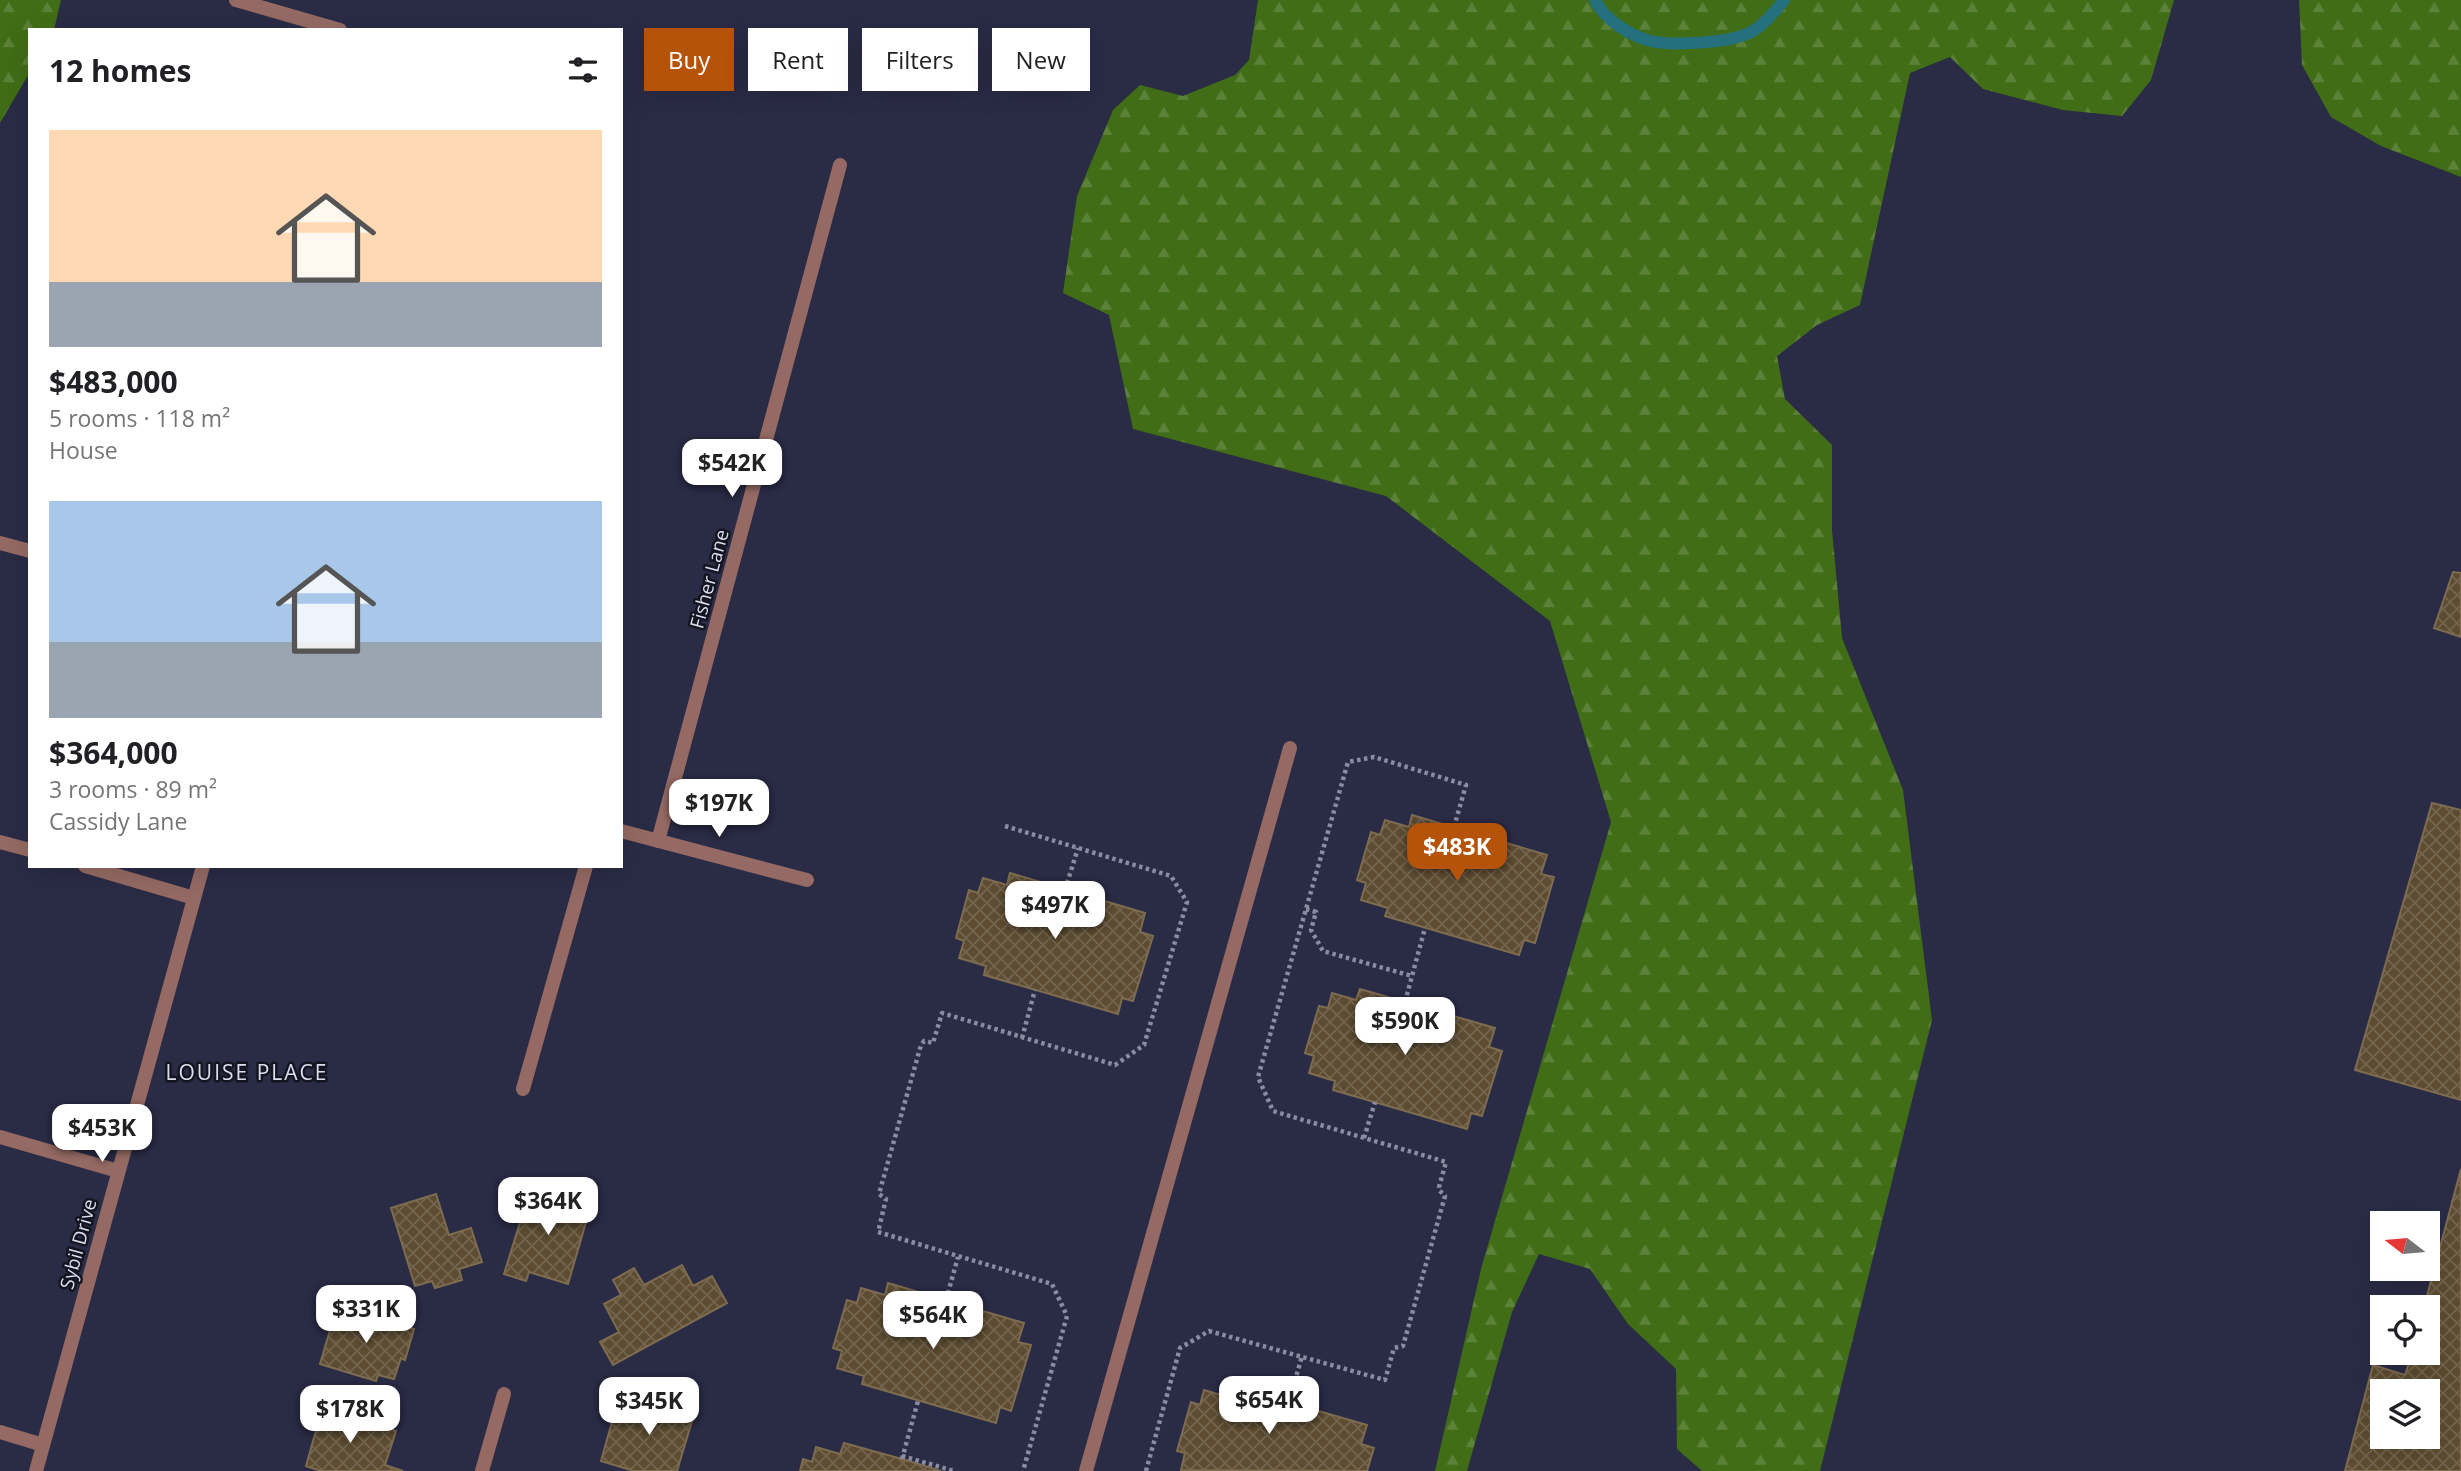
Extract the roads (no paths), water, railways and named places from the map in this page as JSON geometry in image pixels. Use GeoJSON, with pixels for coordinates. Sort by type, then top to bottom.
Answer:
{"type":"FeatureCollection","features":[{"type":"Feature","properties":{"kind":"street"},"geometry":{"type":"LineString","coordinates":[[236,0],[333,28]]}},
{"type":"Feature","properties":{"kind":"street","name":"Fisher Lane"},"geometry":{"type":"LineString","coordinates":[[658,841],[840,165]]}},
{"type":"Feature","properties":{"kind":"street"},"geometry":{"type":"LineString","coordinates":[[0,543],[28,550]]}},
{"type":"Feature","properties":{"kind":"street"},"geometry":{"type":"LineString","coordinates":[[1086,1471],[1290,748]]}},
{"type":"Feature","properties":{"kind":"street"},"geometry":{"type":"LineString","coordinates":[[623,832],[807,880]]}},
{"type":"Feature","properties":{"kind":"street"},"geometry":{"type":"LineString","coordinates":[[0,842],[28,849]]}},
{"type":"Feature","properties":{"kind":"street"},"geometry":{"type":"LineString","coordinates":[[92,868],[194,898]]}},
{"type":"Feature","properties":{"kind":"street","name":"Sybil Drive"},"geometry":{"type":"LineString","coordinates":[[36,1471],[202,868]]}},
{"type":"Feature","properties":{"kind":"street"},"geometry":{"type":"LineString","coordinates":[[523,1089],[585,868]]}},
{"type":"Feature","properties":{"kind":"street"},"geometry":{"type":"LineString","coordinates":[[0,1137],[118,1171]]}},
{"type":"Feature","properties":{"kind":"street"},"geometry":{"type":"LineString","coordinates":[[482,1471],[504,1394]]}},
{"type":"Feature","properties":{"kind":"street"},"geometry":{"type":"LineString","coordinates":[[0,1433],[43,1445]]}},
{"type":"Feature","properties":{"kind":"waterway"},"geometry":{"type":"LineString","coordinates":[[1595,0],[1605,14],[1626,31],[1643,39],[1674,43],[1718,41],[1744,35],[1762,24],[1784,0]]}},
{"type":"Feature","properties":{"kind":"district","name":"LOUISE PLACE"},"geometry":{"type":"Point","coordinates":[247,1072]}}]}
